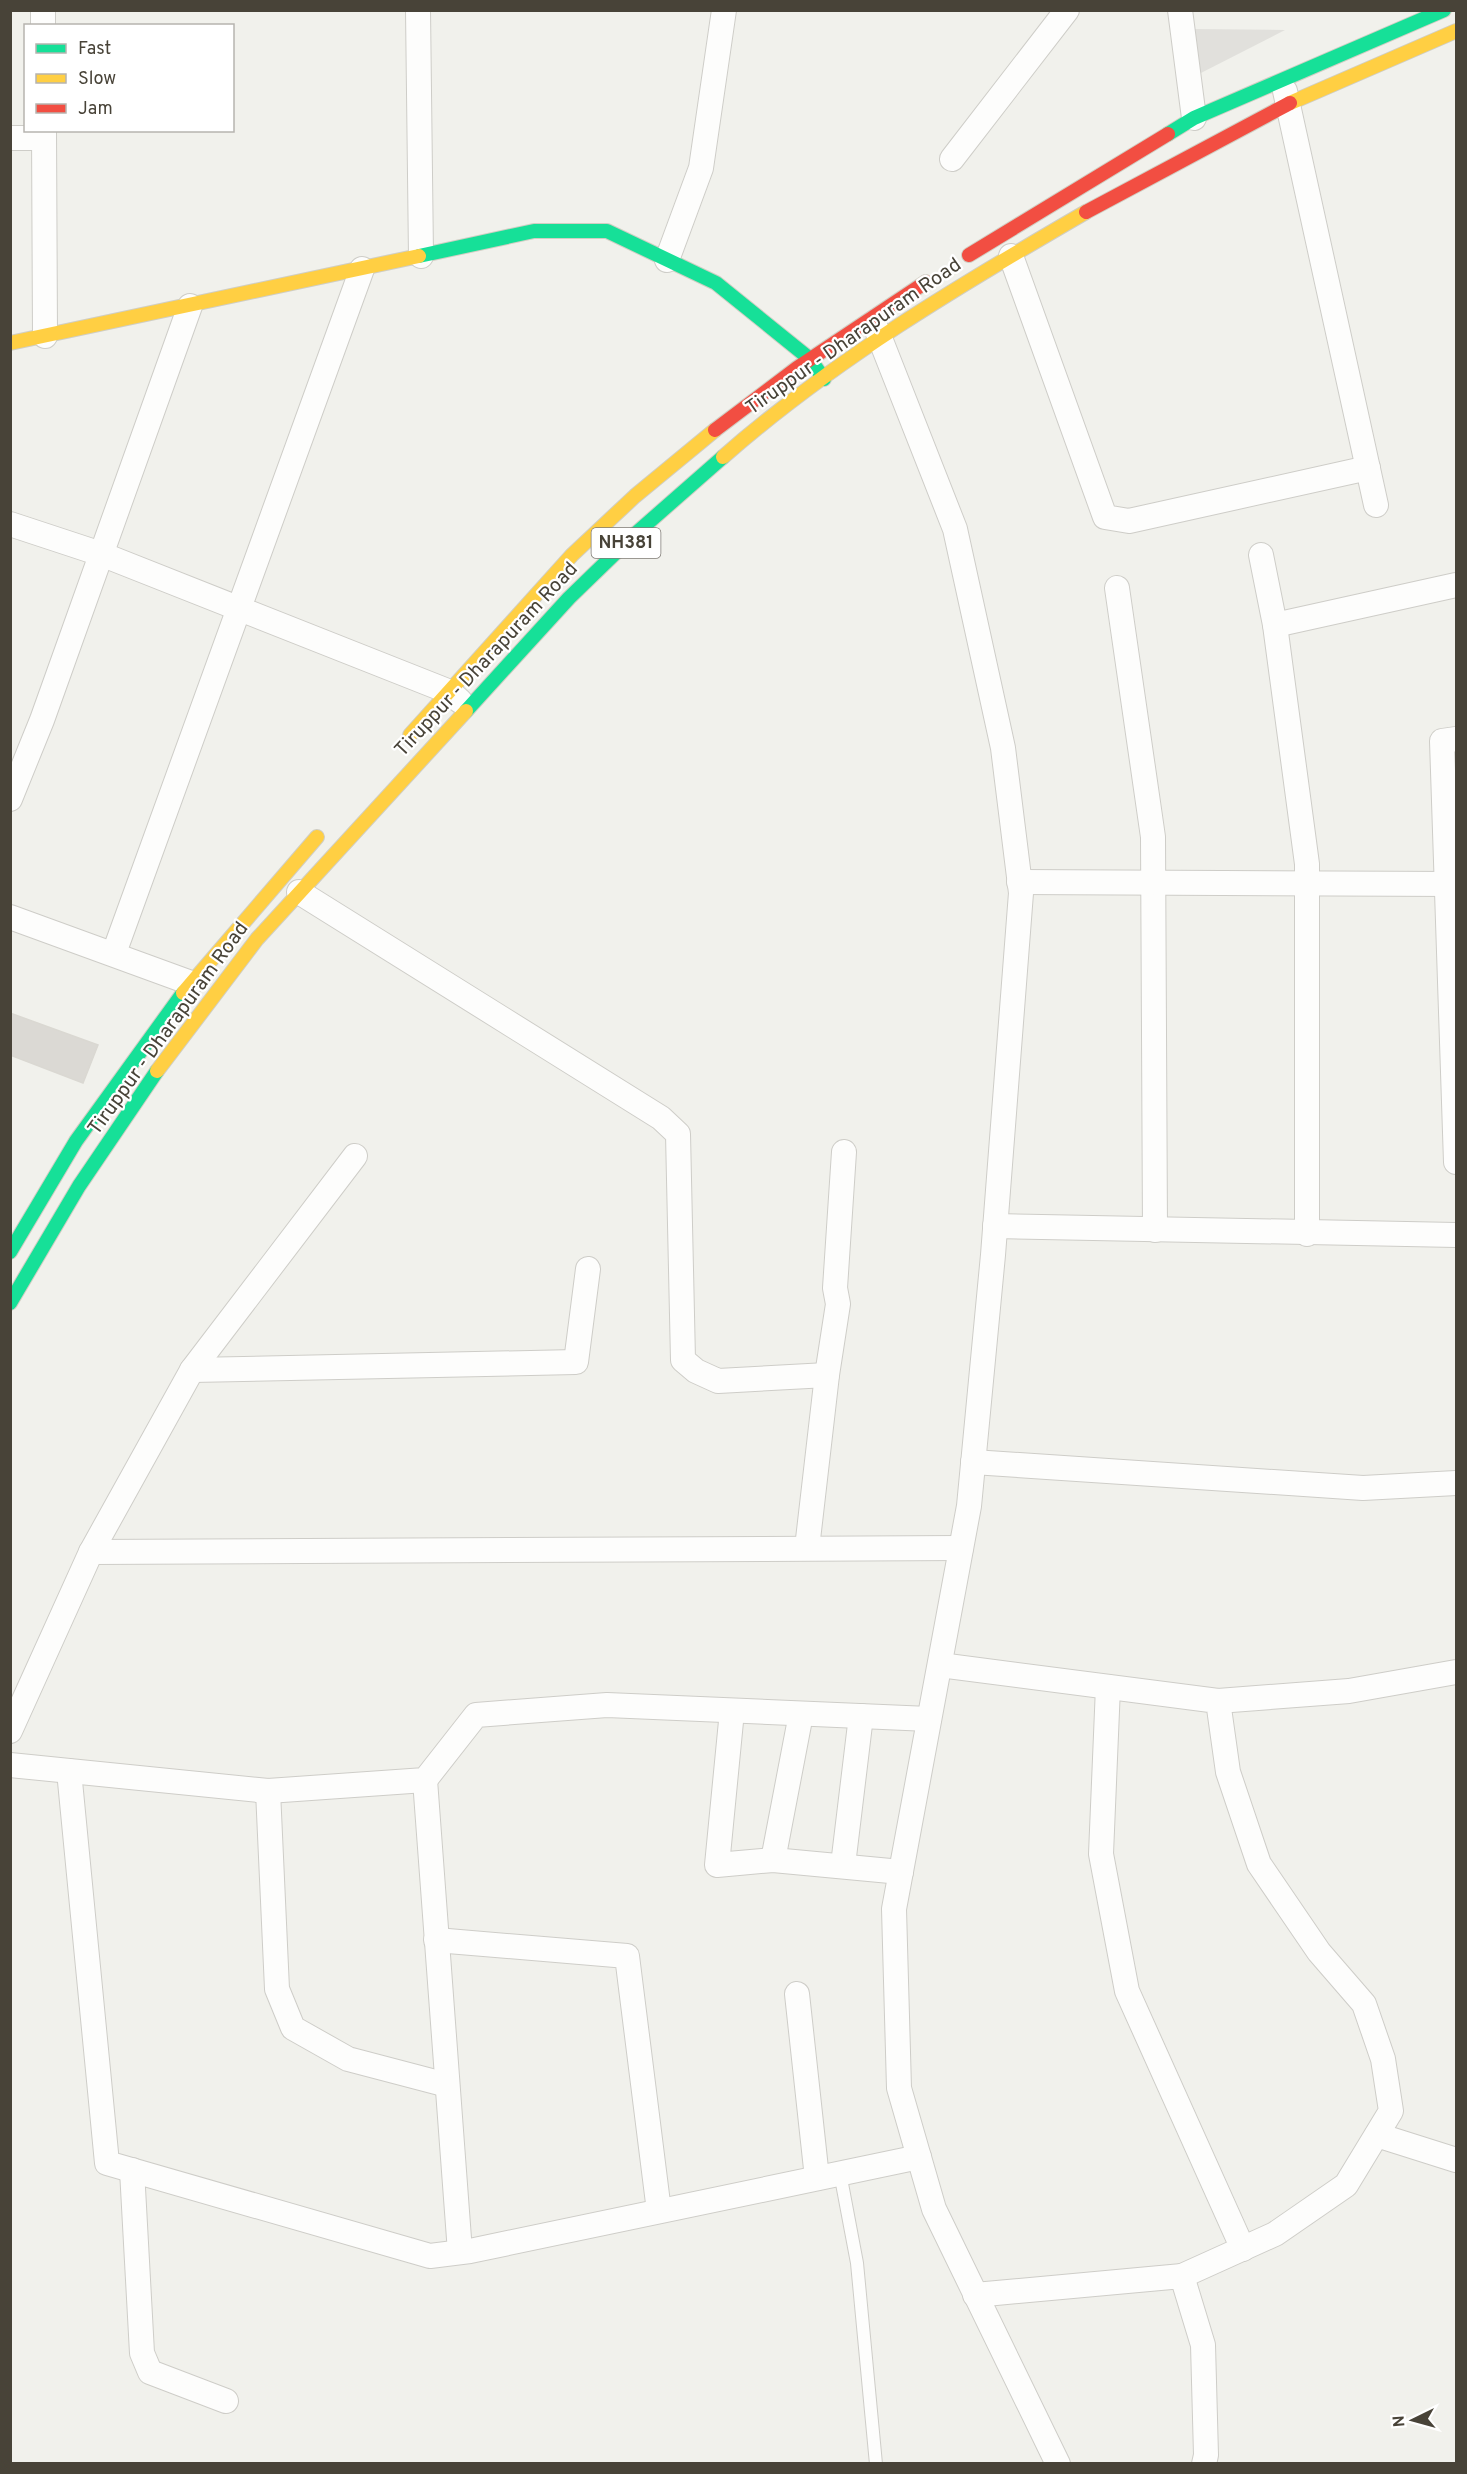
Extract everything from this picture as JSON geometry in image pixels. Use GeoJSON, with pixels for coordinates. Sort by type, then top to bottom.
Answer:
{"type":"FeatureCollection","features":[{"type":"Feature","properties":{"kind":"main road"},"geometry":{"type":"LineString","coordinates":[[958,262],[1194,118],[1283,80],[1401,19],[1444,10]]}},
{"type":"Feature","properties":{"kind":"main road","name":"Tiruppur - Dharapuram Road"},"geometry":{"type":"LineString","coordinates":[[10,1303],[79,1186],[172,1050],[257,939],[299,892],[458,700],[633,536],[750,433],[880,338],[1011,255],[1102,203],[1288,104],[1456,31]]}},
{"type":"Feature","properties":{"kind":"main road"},"geometry":{"type":"LineString","coordinates":[[10,343],[534,231],[607,231],[716,284],[810,359],[824,379]]}},
{"type":"Feature","properties":{"kind":"main road","name":"NH381"},"geometry":{"type":"LineString","coordinates":[[402,744],[458,700],[529,602],[596,532],[678,458],[810,359],[871,316],[939,274]]}},
{"type":"Feature","properties":{"kind":"main road"},"geometry":{"type":"LineString","coordinates":[[10,1252],[44,1188],[120,1075],[251,910],[330,823]]}},
{"type":"Feature","properties":{"kind":"street"},"geometry":{"type":"LineString","coordinates":[[418,10],[421,256]]}},
{"type":"Feature","properties":{"kind":"street"},"geometry":{"type":"LineString","coordinates":[[667,260],[701,168],[724,10]]}},
{"type":"Feature","properties":{"kind":"street"},"geometry":{"type":"LineString","coordinates":[[952,159],[1067,10]]}},
{"type":"Feature","properties":{"kind":"street"},"geometry":{"type":"LineString","coordinates":[[1180,10],[1194,118]]}},
{"type":"Feature","properties":{"kind":"street"},"geometry":{"type":"LineString","coordinates":[[1283,80],[1376,505]]}},
{"type":"Feature","properties":{"kind":"street"},"geometry":{"type":"LineString","coordinates":[[10,138],[44,134],[45,336]]}},
{"type":"Feature","properties":{"kind":"street"},"geometry":{"type":"LineString","coordinates":[[1011,255],[1105,517],[1129,521],[1368,468]]}},
{"type":"Feature","properties":{"kind":"street"},"geometry":{"type":"LineString","coordinates":[[114,953],[362,269]]}},
{"type":"Feature","properties":{"kind":"street"},"geometry":{"type":"LineString","coordinates":[[10,799],[190,306]]}},
{"type":"Feature","properties":{"kind":"street"},"geometry":{"type":"LineString","coordinates":[[871,316],[955,529],[1003,748],[1021,893],[974,1462],[961,1548],[894,1909],[899,2088],[934,2210],[1058,2463]]}},
{"type":"Feature","properties":{"kind":"street"},"geometry":{"type":"LineString","coordinates":[[10,524],[101,554],[458,700]]}},
{"type":"Feature","properties":{"kind":"street"},"geometry":{"type":"LineString","coordinates":[[1261,555],[1275,625],[1307,864],[1307,1234]]}},
{"type":"Feature","properties":{"kind":"street"},"geometry":{"type":"LineString","coordinates":[[1275,625],[1456,585]]}},
{"type":"Feature","properties":{"kind":"street"},"geometry":{"type":"LineString","coordinates":[[1117,588],[1153,837],[1155,1230]]}},
{"type":"Feature","properties":{"kind":"street"},"geometry":{"type":"LineString","coordinates":[[1456,740],[1442,741],[1452,884],[1456,1162]]}},
{"type":"Feature","properties":{"kind":"street"},"geometry":{"type":"LineString","coordinates":[[1020,882],[1452,884]]}},
{"type":"Feature","properties":{"kind":"street"},"geometry":{"type":"LineString","coordinates":[[299,892],[661,1118],[678,1134],[683,1360],[696,1371],[718,1381],[827,1375]]}},
{"type":"Feature","properties":{"kind":"street"},"geometry":{"type":"LineString","coordinates":[[10,917],[114,953],[191,983]]}},
{"type":"Feature","properties":{"kind":"street"},"geometry":{"type":"LineString","coordinates":[[807,1548],[827,1375],[838,1304],[835,1288],[844,1152]]}},
{"type":"Feature","properties":{"kind":"street"},"geometry":{"type":"LineString","coordinates":[[10,1731],[91,1552],[192,1370],[355,1156]]}},
{"type":"Feature","properties":{"kind":"street"},"geometry":{"type":"LineString","coordinates":[[995,1226],[1307,1234],[1456,1235]]}},
{"type":"Feature","properties":{"kind":"street"},"geometry":{"type":"LineString","coordinates":[[192,1370],[576,1362],[588,1269]]}},
{"type":"Feature","properties":{"kind":"street"},"geometry":{"type":"LineString","coordinates":[[974,1462],[1363,1488],[1456,1483]]}},
{"type":"Feature","properties":{"kind":"street"},"geometry":{"type":"LineString","coordinates":[[91,1552],[961,1548]]}},
{"type":"Feature","properties":{"kind":"street"},"geometry":{"type":"LineString","coordinates":[[940,1665],[1218,1701],[1349,1691],[1456,1672]]}},
{"type":"Feature","properties":{"kind":"street"},"geometry":{"type":"LineString","coordinates":[[1108,1687],[1101,1854],[1127,1991],[1243,2249]]}},
{"type":"Feature","properties":{"kind":"street"},"geometry":{"type":"LineString","coordinates":[[975,2295],[1182,2276],[1275,2234],[1346,2186],[1391,2111],[1383,2059],[1364,2004],[1319,1952],[1259,1864],[1228,1772],[1218,1701]]}},
{"type":"Feature","properties":{"kind":"street"},"geometry":{"type":"LineString","coordinates":[[460,2252],[425,1780],[476,1715],[607,1705],[929,1719]]}},
{"type":"Feature","properties":{"kind":"street"},"geometry":{"type":"LineString","coordinates":[[732,1711],[717,1865],[773,1860],[901,1872]]}},
{"type":"Feature","properties":{"kind":"street"},"geometry":{"type":"LineString","coordinates":[[773,1860],[801,1714]]}},
{"type":"Feature","properties":{"kind":"street"},"geometry":{"type":"LineString","coordinates":[[843,1865],[861,1716]]}},
{"type":"Feature","properties":{"kind":"street"},"geometry":{"type":"LineString","coordinates":[[10,1766],[268,1791],[425,1780]]}},
{"type":"Feature","properties":{"kind":"street"},"geometry":{"type":"LineString","coordinates":[[69,1771],[106,2163],[430,2256],[460,2252],[919,2157]]}},
{"type":"Feature","properties":{"kind":"street"},"geometry":{"type":"LineString","coordinates":[[268,1791],[278,1989],[293,2028],[348,2059],[447,2085]]}},
{"type":"Feature","properties":{"kind":"street"},"geometry":{"type":"LineString","coordinates":[[436,1940],[627,1956],[658,2211]]}},
{"type":"Feature","properties":{"kind":"street"},"geometry":{"type":"LineString","coordinates":[[797,1994],[829,2176]]}},
{"type":"Feature","properties":{"kind":"street"},"geometry":{"type":"LineString","coordinates":[[1377,2134],[1456,2160]]}},
{"type":"Feature","properties":{"kind":"street"},"geometry":{"type":"LineString","coordinates":[[132,2170],[142,2353],[150,2372],[226,2400]]}},
{"type":"Feature","properties":{"kind":"street"},"geometry":{"type":"LineString","coordinates":[[1182,2276],[1203,2345],[1206,2455],[1204,2463]]}},
{"type":"Feature","properties":{"kind":"lane"},"geometry":{"type":"LineString","coordinates":[[829,2176],[857,2263],[876,2463]]}},
{"type":"Feature","properties":{"kind":"shaded area"},"geometry":{"type":"Polygon","coordinates":[[[1192,29],[1285,30],[1195,76],[1192,29]]]}},
{"type":"Feature","properties":{"kind":"building"},"geometry":{"type":"Polygon","coordinates":[[[10,1013],[98,1045],[83,1083],[10,1055],[10,1013]]]}},
{"type":"Feature","properties":{"kind":"traffic: fast"},"geometry":{"type":"LineString","coordinates":[[1168,134],[1194,118],[1444,10]]}},
{"type":"Feature","properties":{"kind":"traffic: fast"},"geometry":{"type":"LineString","coordinates":[[419,256],[534,231],[607,231],[716,283],[810,359],[824,379]]}},
{"type":"Feature","properties":{"kind":"traffic: fast"},"geometry":{"type":"LineString","coordinates":[[466,711],[569,598],[633,536],[723,457]]}},
{"type":"Feature","properties":{"kind":"traffic: fast"},"geometry":{"type":"LineString","coordinates":[[10,1252],[76,1141],[183,993]]}},
{"type":"Feature","properties":{"kind":"traffic: fast"},"geometry":{"type":"LineString","coordinates":[[10,1303],[79,1186],[157,1071]]}},
{"type":"Feature","properties":{"kind":"traffic: slow"},"geometry":{"type":"LineString","coordinates":[[1290,103],[1456,31]]}},
{"type":"Feature","properties":{"kind":"traffic: slow"},"geometry":{"type":"LineString","coordinates":[[723,457],[808,388],[898,326],[1086,212]]}},
{"type":"Feature","properties":{"kind":"traffic: slow"},"geometry":{"type":"LineString","coordinates":[[10,343],[419,256]]}},
{"type":"Feature","properties":{"kind":"traffic: slow"},"geometry":{"type":"LineString","coordinates":[[410,735],[572,555],[635,496],[715,430]]}},
{"type":"Feature","properties":{"kind":"traffic: slow"},"geometry":{"type":"LineString","coordinates":[[157,1071],[257,939],[466,711]]}},
{"type":"Feature","properties":{"kind":"traffic: slow"},"geometry":{"type":"LineString","coordinates":[[183,993],[317,837]]}},
{"type":"Feature","properties":{"kind":"traffic: jam"},"geometry":{"type":"LineString","coordinates":[[1086,212],[1290,103]]}},
{"type":"Feature","properties":{"kind":"traffic: jam"},"geometry":{"type":"LineString","coordinates":[[969,255],[1168,134]]}},
{"type":"Feature","properties":{"kind":"traffic: jam"},"geometry":{"type":"LineString","coordinates":[[715,430],[797,368],[926,282]]}}]}
